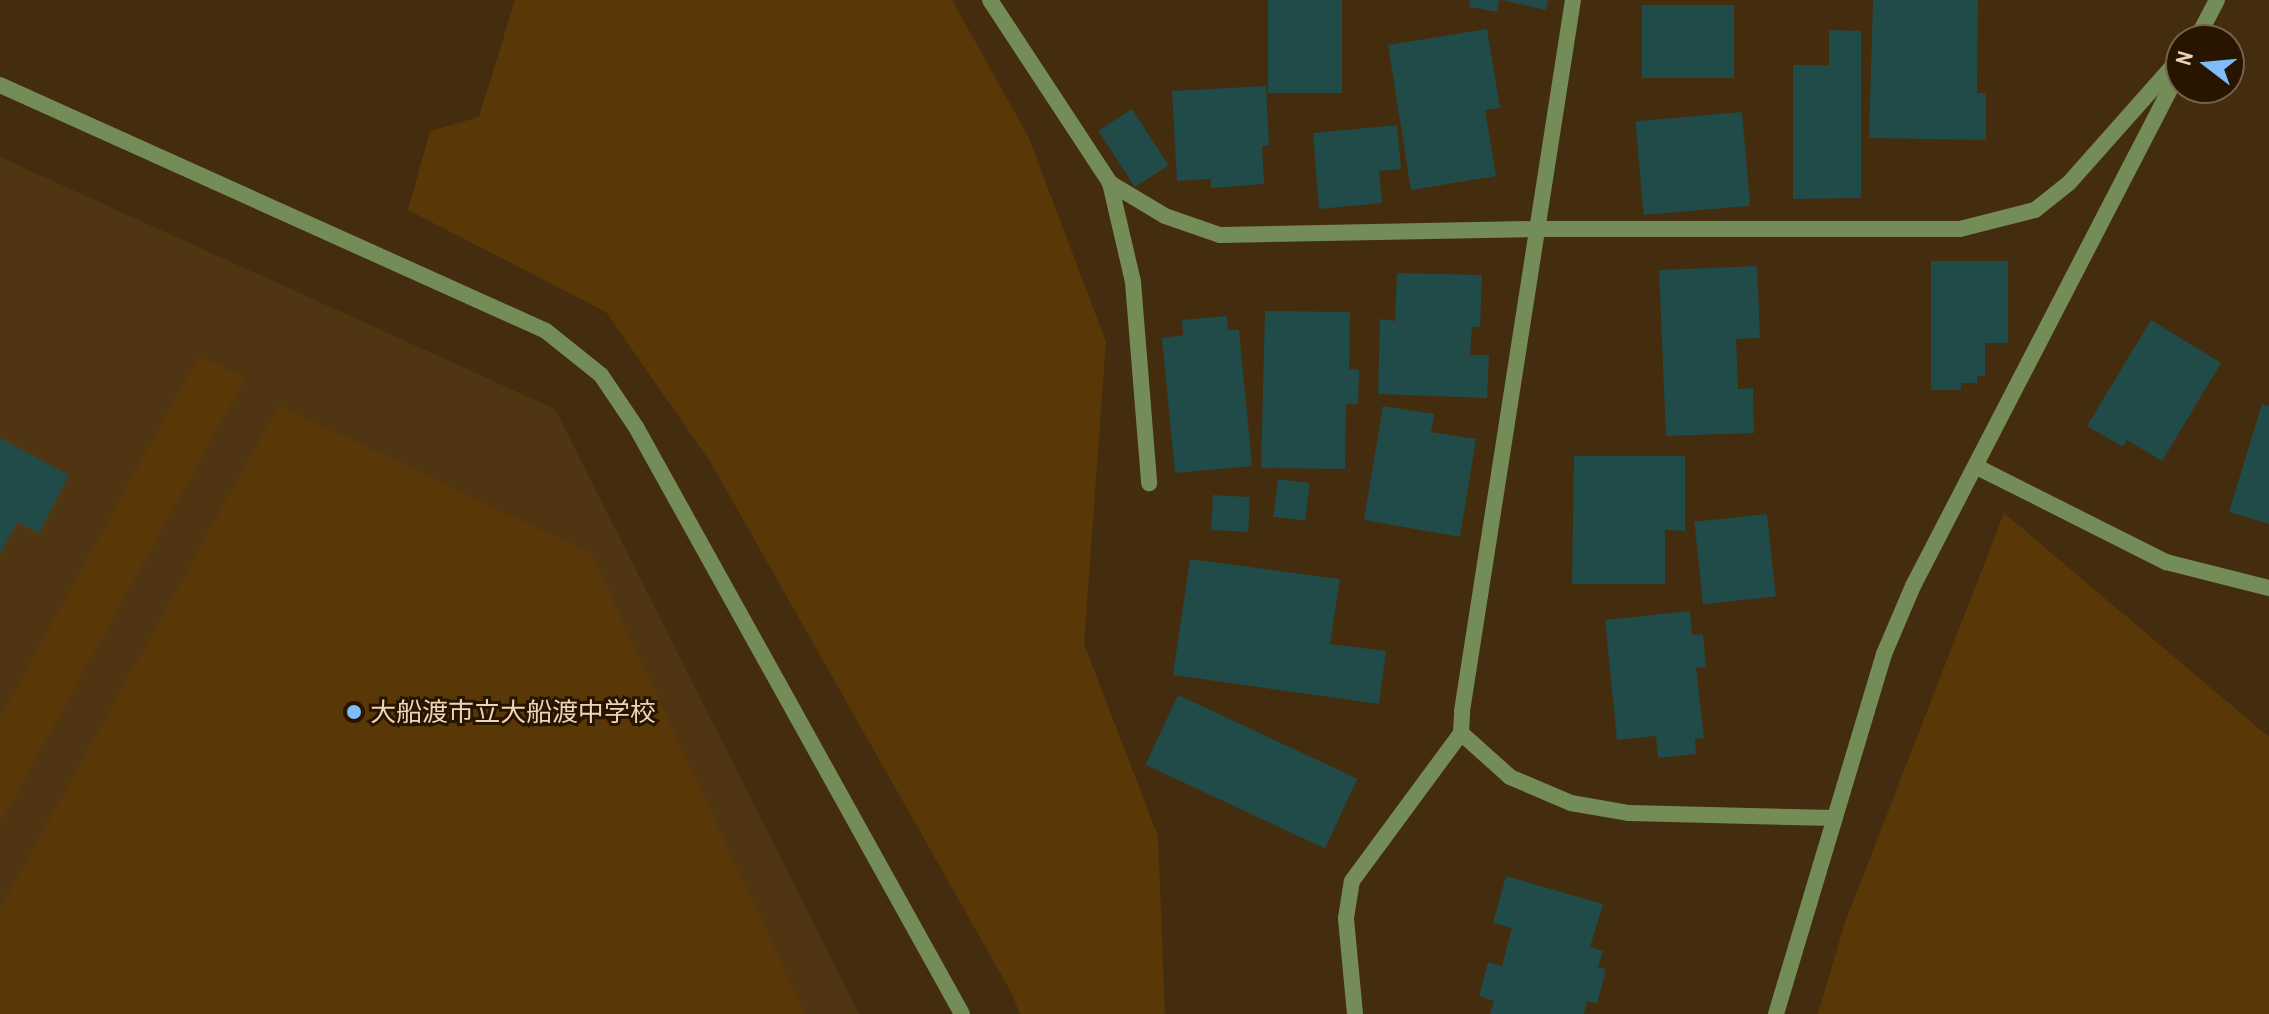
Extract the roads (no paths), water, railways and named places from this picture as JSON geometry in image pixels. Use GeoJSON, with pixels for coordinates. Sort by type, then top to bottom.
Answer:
{"type":"FeatureCollection","features":[{"type":"Feature","properties":{"kind":"street"},"geometry":{"type":"LineString","coordinates":[[990,0],[1110,183],[1133,282],[1149,483]]}},
{"type":"Feature","properties":{"kind":"street"},"geometry":{"type":"LineString","coordinates":[[1355,1014],[1346,918],[1352,881],[1461,733],[1573,0]]}},
{"type":"Feature","properties":{"kind":"street"},"geometry":{"type":"LineString","coordinates":[[2204,24],[2217,0]]}},
{"type":"Feature","properties":{"kind":"street"},"geometry":{"type":"LineString","coordinates":[[1110,183],[1165,216],[1220,235],[1538,229],[1960,229],[2035,210],[2069,183],[2165,75]]}},
{"type":"Feature","properties":{"kind":"street"},"geometry":{"type":"LineString","coordinates":[[0,85],[546,331],[601,375],[636,427],[962,1014]]}},
{"type":"Feature","properties":{"kind":"street"},"geometry":{"type":"LineString","coordinates":[[1776,1014],[1884,654],[1913,586],[2165,99]]}},
{"type":"Feature","properties":{"kind":"street"},"geometry":{"type":"LineString","coordinates":[[1977,467],[2166,562],[2269,588]]}},
{"type":"Feature","properties":{"kind":"street"},"geometry":{"type":"LineString","coordinates":[[1461,733],[1510,777],[1571,803],[1629,813],[1835,818]]}},
{"type":"Feature","properties":{"kind":"place","name":"大船渡市立大船渡中学校"},"geometry":{"type":"Point","coordinates":[354,712]}}]}
